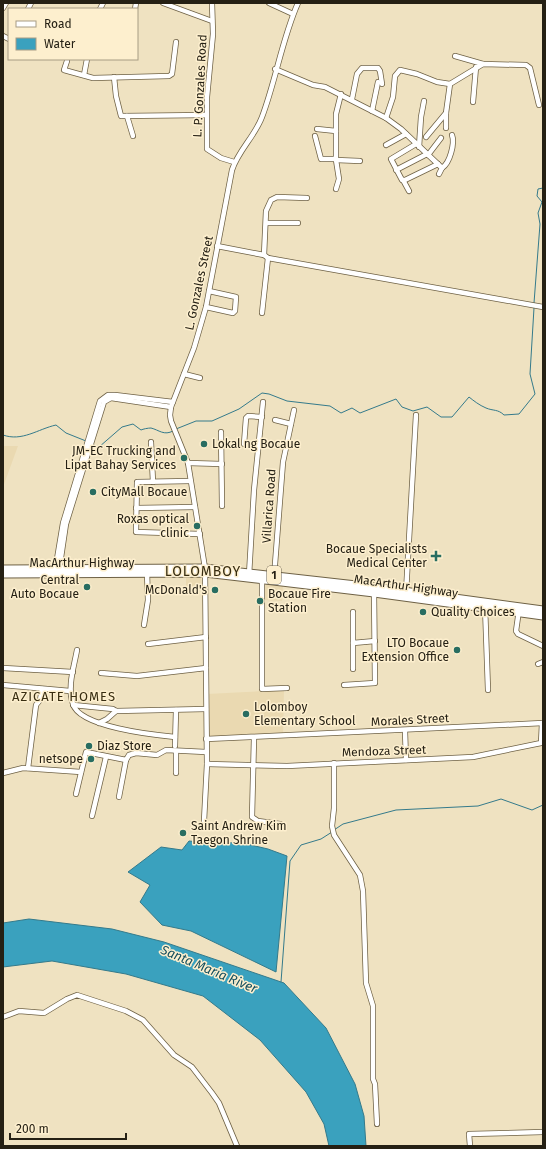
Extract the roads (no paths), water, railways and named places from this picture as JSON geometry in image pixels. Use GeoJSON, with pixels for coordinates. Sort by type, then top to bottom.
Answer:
{"type":"FeatureCollection","features":[{"type":"Feature","properties":{"kind":"highway","name":"MacArthur Highway"},"geometry":{"type":"LineString","coordinates":[[3,569],[147,574],[205,570]]}},
{"type":"Feature","properties":{"kind":"highway","name":"MacArthur Highway"},"geometry":{"type":"LineString","coordinates":[[3,574],[57,571],[205,570],[249,574],[406,594],[519,610],[543,616]]}},
{"type":"Feature","properties":{"kind":"highway","name":"MacArthur Highway"},"geometry":{"type":"LineString","coordinates":[[249,574],[262,579],[274,578]]}},
{"type":"Feature","properties":{"kind":"highway","name":"MacArthur Highway"},"geometry":{"type":"LineString","coordinates":[[519,610],[543,610]]}},
{"type":"Feature","properties":{"kind":"street"},"geometry":{"type":"LineString","coordinates":[[3,8],[6,3]]}},
{"type":"Feature","properties":{"kind":"street","name":"L. P. Gonzales Road"},"geometry":{"type":"LineString","coordinates":[[164,3],[212,21],[206,115],[207,149],[221,158],[234,162]]}},
{"type":"Feature","properties":{"kind":"street"},"geometry":{"type":"LineString","coordinates":[[212,3],[212,21]]}},
{"type":"Feature","properties":{"kind":"street"},"geometry":{"type":"LineString","coordinates":[[270,3],[293,14]]}},
{"type":"Feature","properties":{"kind":"street","name":"L. Gonzales Street"},"geometry":{"type":"LineString","coordinates":[[205,570],[188,463],[171,421],[172,405],[206,307],[234,162],[260,121],[275,69],[298,3]]}},
{"type":"Feature","properties":{"kind":"street"},"geometry":{"type":"LineString","coordinates":[[67,61],[64,70],[93,78],[170,76],[172,74],[176,42]]}},
{"type":"Feature","properties":{"kind":"street"},"geometry":{"type":"LineString","coordinates":[[455,56],[483,64],[526,65],[530,68],[539,105]]}},
{"type":"Feature","properties":{"kind":"street"},"geometry":{"type":"LineString","coordinates":[[84,75],[87,60]]}},
{"type":"Feature","properties":{"kind":"street"},"geometry":{"type":"LineString","coordinates":[[386,118],[390,109],[395,76],[398,71],[417,74],[437,82],[450,84],[463,78],[476,67],[483,64]]}},
{"type":"Feature","properties":{"kind":"street"},"geometry":{"type":"LineString","coordinates":[[473,102],[476,67]]}},
{"type":"Feature","properties":{"kind":"street"},"geometry":{"type":"LineString","coordinates":[[352,99],[357,74],[362,68],[378,68],[380,71],[380,83],[372,111]]}},
{"type":"Feature","properties":{"kind":"street"},"geometry":{"type":"LineString","coordinates":[[275,69],[341,94],[386,118],[406,134],[442,168]]}},
{"type":"Feature","properties":{"kind":"street"},"geometry":{"type":"LineString","coordinates":[[114,77],[119,114],[121,116],[206,115]]}},
{"type":"Feature","properties":{"kind":"street"},"geometry":{"type":"LineString","coordinates":[[446,128],[446,113],[450,84]]}},
{"type":"Feature","properties":{"kind":"street"},"geometry":{"type":"LineString","coordinates":[[336,190],[339,179],[336,160],[336,114],[341,94]]}},
{"type":"Feature","properties":{"kind":"street"},"geometry":{"type":"LineString","coordinates":[[418,145],[424,100]]}},
{"type":"Feature","properties":{"kind":"street"},"geometry":{"type":"LineString","coordinates":[[426,137],[446,113]]}},
{"type":"Feature","properties":{"kind":"street"},"geometry":{"type":"LineString","coordinates":[[127,116],[134,136]]}},
{"type":"Feature","properties":{"kind":"street"},"geometry":{"type":"LineString","coordinates":[[317,129],[336,131]]}},
{"type":"Feature","properties":{"kind":"street"},"geometry":{"type":"LineString","coordinates":[[386,145],[406,134]]}},
{"type":"Feature","properties":{"kind":"street"},"geometry":{"type":"LineString","coordinates":[[439,174],[448,162],[451,155],[452,135]]}},
{"type":"Feature","properties":{"kind":"street"},"geometry":{"type":"LineString","coordinates":[[315,136],[321,159],[360,161]]}},
{"type":"Feature","properties":{"kind":"street"},"geometry":{"type":"LineString","coordinates":[[396,170],[428,154],[441,138]]}},
{"type":"Feature","properties":{"kind":"street"},"geometry":{"type":"LineString","coordinates":[[409,192],[391,161],[392,158],[418,145]]}},
{"type":"Feature","properties":{"kind":"street"},"geometry":{"type":"LineString","coordinates":[[403,180],[438,164]]}},
{"type":"Feature","properties":{"kind":"street"},"geometry":{"type":"LineString","coordinates":[[262,313],[266,256],[266,211],[273,198],[307,198]]}},
{"type":"Feature","properties":{"kind":"street"},"geometry":{"type":"LineString","coordinates":[[267,223],[298,223]]}},
{"type":"Feature","properties":{"kind":"street"},"geometry":{"type":"LineString","coordinates":[[217,246],[543,307]]}},
{"type":"Feature","properties":{"kind":"street"},"geometry":{"type":"LineString","coordinates":[[206,307],[233,313],[235,311],[236,298],[209,291]]}},
{"type":"Feature","properties":{"kind":"street"},"geometry":{"type":"LineString","coordinates":[[184,374],[200,378]]}},
{"type":"Feature","properties":{"kind":"street"},"geometry":{"type":"LineString","coordinates":[[57,571],[66,524],[89,440],[101,407],[110,398],[172,405]]}},
{"type":"Feature","properties":{"kind":"street"},"geometry":{"type":"LineString","coordinates":[[249,574],[258,447],[263,402]]}},
{"type":"Feature","properties":{"kind":"street","name":"Villarica Road"},"geometry":{"type":"LineString","coordinates":[[274,578],[283,462],[294,410]]}},
{"type":"Feature","properties":{"kind":"street"},"geometry":{"type":"LineString","coordinates":[[406,594],[416,415]]}},
{"type":"Feature","properties":{"kind":"street"},"geometry":{"type":"LineString","coordinates":[[258,447],[244,444],[246,418],[248,416],[262,417]]}},
{"type":"Feature","properties":{"kind":"street"},"geometry":{"type":"LineString","coordinates":[[275,420],[291,424]]}},
{"type":"Feature","properties":{"kind":"street"},"geometry":{"type":"LineString","coordinates":[[221,432],[222,506]]}},
{"type":"Feature","properties":{"kind":"street"},"geometry":{"type":"LineString","coordinates":[[151,442],[153,482]]}},
{"type":"Feature","properties":{"kind":"street"},"geometry":{"type":"LineString","coordinates":[[188,463],[222,464]]}},
{"type":"Feature","properties":{"kind":"street"},"geometry":{"type":"LineString","coordinates":[[190,481],[137,483],[136,533],[200,534]]}},
{"type":"Feature","properties":{"kind":"street"},"geometry":{"type":"LineString","coordinates":[[136,508],[196,506]]}},
{"type":"Feature","properties":{"kind":"street"},"geometry":{"type":"LineString","coordinates":[[204,821],[207,764],[205,570]]}},
{"type":"Feature","properties":{"kind":"street"},"geometry":{"type":"LineString","coordinates":[[144,625],[148,600],[147,574]]}},
{"type":"Feature","properties":{"kind":"street"},"geometry":{"type":"LineString","coordinates":[[262,579],[262,690],[287,688]]}},
{"type":"Feature","properties":{"kind":"street"},"geometry":{"type":"LineString","coordinates":[[344,685],[375,683],[374,590]]}},
{"type":"Feature","properties":{"kind":"street"},"geometry":{"type":"LineString","coordinates":[[485,605],[488,690]]}},
{"type":"Feature","properties":{"kind":"street"},"geometry":{"type":"LineString","coordinates":[[519,610],[516,631],[518,634],[543,646]]}},
{"type":"Feature","properties":{"kind":"street"},"geometry":{"type":"LineString","coordinates":[[353,612],[353,669]]}},
{"type":"Feature","properties":{"kind":"street"},"geometry":{"type":"LineString","coordinates":[[148,644],[206,637]]}},
{"type":"Feature","properties":{"kind":"street"},"geometry":{"type":"LineString","coordinates":[[353,643],[375,641]]}},
{"type":"Feature","properties":{"kind":"street"},"geometry":{"type":"LineString","coordinates":[[77,650],[70,691],[73,705],[80,714],[99,723],[175,737]]}},
{"type":"Feature","properties":{"kind":"street"},"geometry":{"type":"LineString","coordinates":[[3,668],[73,672]]}},
{"type":"Feature","properties":{"kind":"street"},"geometry":{"type":"LineString","coordinates":[[101,673],[137,676],[206,668]]}},
{"type":"Feature","properties":{"kind":"street"},"geometry":{"type":"LineString","coordinates":[[3,685],[70,691]]}},
{"type":"Feature","properties":{"kind":"street"},"geometry":{"type":"LineString","coordinates":[[28,768],[36,705],[40,700],[42,689]]}},
{"type":"Feature","properties":{"kind":"street"},"geometry":{"type":"LineString","coordinates":[[73,705],[114,709],[116,711],[206,709]]}},
{"type":"Feature","properties":{"kind":"street"},"geometry":{"type":"LineString","coordinates":[[175,746],[176,710]]}},
{"type":"Feature","properties":{"kind":"street"},"geometry":{"type":"LineString","coordinates":[[99,723],[107,719],[116,711]]}},
{"type":"Feature","properties":{"kind":"street","name":"Morales Street"},"geometry":{"type":"LineString","coordinates":[[206,739],[405,731],[543,723]]}},
{"type":"Feature","properties":{"kind":"street","name":"Mendoza Street"},"geometry":{"type":"LineString","coordinates":[[207,764],[254,765],[334,763],[487,756],[541,743],[543,723]]}},
{"type":"Feature","properties":{"kind":"street"},"geometry":{"type":"LineString","coordinates":[[405,731],[406,760]]}},
{"type":"Feature","properties":{"kind":"street"},"geometry":{"type":"LineString","coordinates":[[254,738],[252,817],[258,821],[280,824]]}},
{"type":"Feature","properties":{"kind":"street"},"geometry":{"type":"LineString","coordinates":[[120,797],[126,760],[129,755],[136,753],[157,754],[166,750],[206,752]]}},
{"type":"Feature","properties":{"kind":"street"},"geometry":{"type":"LineString","coordinates":[[176,751],[176,773]]}},
{"type":"Feature","properties":{"kind":"street"},"geometry":{"type":"LineString","coordinates":[[76,794],[86,752],[126,760]]}},
{"type":"Feature","properties":{"kind":"street"},"geometry":{"type":"LineString","coordinates":[[92,816],[106,757]]}},
{"type":"Feature","properties":{"kind":"street"},"geometry":{"type":"LineString","coordinates":[[334,763],[334,808],[332,826],[334,834],[351,859],[362,882],[366,982],[373,1006],[373,1079],[375,1084],[377,1124]]}},
{"type":"Feature","properties":{"kind":"street"},"geometry":{"type":"LineString","coordinates":[[3,773],[28,768],[81,772]]}},
{"type":"Feature","properties":{"kind":"street"},"geometry":{"type":"LineString","coordinates":[[3,1017],[19,1011],[44,1013],[67,998],[77,995],[126,1011],[143,1020],[174,1054],[192,1067],[212,1093],[219,1103],[237,1146]]}},
{"type":"Feature","properties":{"kind":"street"},"geometry":{"type":"LineString","coordinates":[[470,1146],[469,1134],[543,1132]]}},
{"type":"Feature","properties":{"kind":"water"},"geometry":{"type":"Polygon","coordinates":[[[189,841],[221,844],[238,842],[268,849],[287,856],[276,972],[191,931],[162,925],[140,902],[150,885],[128,872],[161,847],[182,850],[189,841]]]}},
{"type":"Feature","properties":{"kind":"water","name":"Santa Maria River"},"geometry":{"type":"Polygon","coordinates":[[[29,919],[112,929],[164,942],[284,983],[326,1028],[355,1084],[364,1116],[366,1146],[329,1146],[324,1124],[306,1092],[260,1040],[203,996],[126,974],[52,961],[3,967],[3,923],[29,919]]]}},
{"type":"Feature","properties":{"kind":"waterway"},"geometry":{"type":"LineString","coordinates":[[534,303],[540,224],[538,213],[542,202],[537,196],[538,189],[543,188]]}},
{"type":"Feature","properties":{"kind":"waterway"},"geometry":{"type":"LineString","coordinates":[[176,429],[196,421],[212,421],[239,409],[262,393],[287,401],[330,406],[341,413],[352,408],[360,413],[396,399],[402,407],[413,411],[427,407],[441,417],[452,417],[469,397],[483,407],[498,411],[504,415],[519,414],[535,394],[530,374],[534,308]]}},
{"type":"Feature","properties":{"kind":"waterway"},"geometry":{"type":"LineString","coordinates":[[92,444],[99,447],[122,427],[133,424],[141,430],[151,428],[164,433],[173,431]]}},
{"type":"Feature","properties":{"kind":"waterway"},"geometry":{"type":"LineString","coordinates":[[3,435],[10,437],[23,436],[56,425],[66,433],[86,441]]}},
{"type":"Feature","properties":{"kind":"waterway"},"geometry":{"type":"LineString","coordinates":[[334,830],[343,824],[396,810],[478,806],[501,799],[532,810],[543,805]]}},
{"type":"Feature","properties":{"kind":"waterway"},"geometry":{"type":"LineString","coordinates":[[281,982],[290,861],[301,845],[321,839],[332,832]]}},
{"type":"Feature","properties":{"kind":"place","name":"Lokal ng Bocaue"},"geometry":{"type":"Point","coordinates":[204,444]}},
{"type":"Feature","properties":{"kind":"place","name":"JM-EC Trucking and Lipat Bahay Services"},"geometry":{"type":"Point","coordinates":[184,458]}},
{"type":"Feature","properties":{"kind":"place","name":"CityMall Bocaue"},"geometry":{"type":"Point","coordinates":[93,492]}},
{"type":"Feature","properties":{"kind":"place","name":"Roxas optical clinic"},"geometry":{"type":"Point","coordinates":[197,526]}},
{"type":"Feature","properties":{"kind":"place","name":"Bocaue Specialists Medical Center"},"geometry":{"type":"Point","coordinates":[436,556]}},
{"type":"Feature","properties":{"kind":"place","name":"Central Auto Bocaue"},"geometry":{"type":"Point","coordinates":[87,587]}},
{"type":"Feature","properties":{"kind":"place","name":"McDonald's"},"geometry":{"type":"Point","coordinates":[215,590]}},
{"type":"Feature","properties":{"kind":"place","name":"Bocaue Fire Station"},"geometry":{"type":"Point","coordinates":[260,601]}},
{"type":"Feature","properties":{"kind":"place","name":"Quality Choices"},"geometry":{"type":"Point","coordinates":[423,612]}},
{"type":"Feature","properties":{"kind":"place","name":"LTO Bocaue Extension Office"},"geometry":{"type":"Point","coordinates":[457,650]}},
{"type":"Feature","properties":{"kind":"place","name":"Lolomboy Elementary School"},"geometry":{"type":"Point","coordinates":[246,714]}},
{"type":"Feature","properties":{"kind":"place","name":"Diaz Store"},"geometry":{"type":"Point","coordinates":[89,746]}},
{"type":"Feature","properties":{"kind":"place","name":"netsope"},"geometry":{"type":"Point","coordinates":[91,759]}},
{"type":"Feature","properties":{"kind":"place","name":"Saint Andrew Kim Taegon Shrine"},"geometry":{"type":"Point","coordinates":[183,833]}},
{"type":"Feature","properties":{"kind":"district","name":"LOLOMBOY"},"geometry":{"type":"Point","coordinates":[203,571]}},
{"type":"Feature","properties":{"kind":"district","name":"AZICATE HOMES"},"geometry":{"type":"Point","coordinates":[64,696]}}]}
